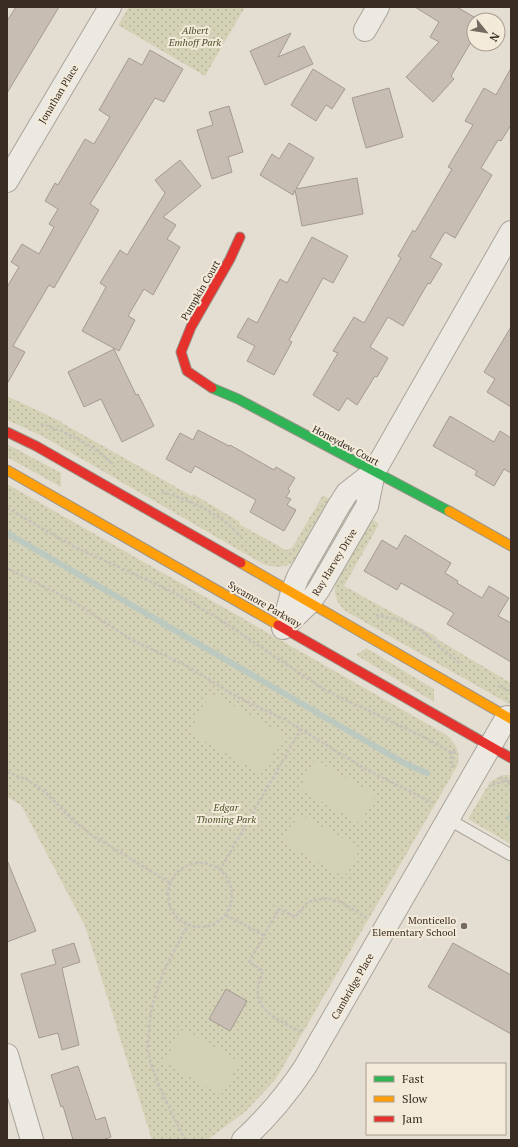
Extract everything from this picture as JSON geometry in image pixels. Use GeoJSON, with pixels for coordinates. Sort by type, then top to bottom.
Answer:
{"type":"FeatureCollection","features":[{"type":"Feature","properties":{"kind":"main road","name":"Pumpkin Court"},"geometry":{"type":"LineString","coordinates":[[182,354],[191,327],[230,259],[240,237]]}},
{"type":"Feature","properties":{"kind":"main road","name":"Honeydew Court"},"geometry":{"type":"LineString","coordinates":[[182,354],[187,372],[208,386],[238,399],[511,546]]}},
{"type":"Feature","properties":{"kind":"main road"},"geometry":{"type":"LineString","coordinates":[[7,432],[36,446],[301,597],[509,718]]}},
{"type":"Feature","properties":{"kind":"main road","name":"Sycamore Parkway"},"geometry":{"type":"LineString","coordinates":[[7,470],[511,758]]}},
{"type":"Feature","properties":{"kind":"street","name":"Jonathan Place"},"geometry":{"type":"LineString","coordinates":[[7,181],[110,7]]}},
{"type":"Feature","properties":{"kind":"street"},"geometry":{"type":"LineString","coordinates":[[365,30],[378,7]]}},
{"type":"Feature","properties":{"kind":"street"},"geometry":{"type":"LineString","coordinates":[[283,628],[301,597],[348,493],[374,472],[511,232]]}},
{"type":"Feature","properties":{"kind":"street","name":"Cambridge Place"},"geometry":{"type":"LineString","coordinates":[[243,1140],[266,1119],[287,1094],[305,1067],[490,746],[509,718]]}},
{"type":"Feature","properties":{"kind":"street"},"geometry":{"type":"LineString","coordinates":[[7,1055],[32,1140]]}},
{"type":"Feature","properties":{"kind":"lane"},"geometry":{"type":"LineString","coordinates":[[448,819],[511,855]]}},
{"type":"Feature","properties":{"kind":"path"},"geometry":{"type":"LineString","coordinates":[[38,423],[67,433],[79,439],[102,454],[115,466]]}},
{"type":"Feature","properties":{"kind":"path"},"geometry":{"type":"LineString","coordinates":[[155,490],[188,500],[213,512],[242,539]]}},
{"type":"Feature","properties":{"kind":"path"},"geometry":{"type":"LineString","coordinates":[[7,508],[73,546],[173,592],[219,619],[325,690],[432,741],[452,753],[459,752]]}},
{"type":"Feature","properties":{"kind":"path"},"geometry":{"type":"LineString","coordinates":[[7,568],[74,602],[132,640],[185,665],[239,698],[284,719],[368,770],[433,803]]}},
{"type":"Feature","properties":{"kind":"path"},"geometry":{"type":"LineString","coordinates":[[369,613],[399,620],[420,630],[465,667]]}},
{"type":"Feature","properties":{"kind":"path"},"geometry":{"type":"LineString","coordinates":[[493,683],[511,691]]}},
{"type":"Feature","properties":{"kind":"path"},"geometry":{"type":"LineString","coordinates":[[220,870],[301,729]]}},
{"type":"Feature","properties":{"kind":"path"},"geometry":{"type":"LineString","coordinates":[[450,747],[453,765],[451,772]]}},
{"type":"Feature","properties":{"kind":"path"},"geometry":{"type":"LineString","coordinates":[[7,772],[28,780],[45,792],[75,822],[92,835],[170,883]]}},
{"type":"Feature","properties":{"kind":"path"},"geometry":{"type":"LineString","coordinates":[[500,776],[511,785]]}},
{"type":"Feature","properties":{"kind":"path"},"geometry":{"type":"LineString","coordinates":[[204,863],[220,870],[230,882],[233,893],[231,904],[226,914],[218,922],[208,927],[198,928],[179,920],[173,912],[168,898],[170,883],[176,874],[183,868],[193,864],[204,863]]}},
{"type":"Feature","properties":{"kind":"path"},"geometry":{"type":"LineString","coordinates":[[301,1033],[269,1014],[259,1002],[257,990],[263,971],[249,962],[279,910],[295,917],[308,902],[327,898],[341,902],[367,918]]}},
{"type":"Feature","properties":{"kind":"path"},"geometry":{"type":"LineString","coordinates":[[226,914],[265,936]]}},
{"type":"Feature","properties":{"kind":"path"},"geometry":{"type":"LineString","coordinates":[[185,1140],[157,1079],[148,1051],[150,1018],[158,984],[167,961],[188,925]]}},
{"type":"Feature","properties":{"kind":"green space","name":"Albert Emhoff Park"},"geometry":{"type":"Polygon","coordinates":[[[129,7],[245,7],[205,76],[118,25],[129,7]]]}},
{"type":"Feature","properties":{"kind":"green space"},"geometry":{"type":"Polygon","coordinates":[[[7,396],[62,422],[192,496],[193,494],[240,522],[239,524],[286,550],[292,548],[323,495],[331,500],[308,543],[298,558],[286,566],[275,567],[263,564],[44,437],[7,420],[7,396]]]}},
{"type":"Feature","properties":{"kind":"green space"},"geometry":{"type":"Polygon","coordinates":[[[7,444],[61,473],[61,487],[7,457],[7,444]]]}},
{"type":"Feature","properties":{"kind":"green space","name":"Edgar Thoming Park"},"geometry":{"type":"Polygon","coordinates":[[[7,484],[445,734],[458,750],[459,755],[455,770],[276,1079],[245,1112],[207,1140],[152,1140],[85,926],[21,805],[7,797],[7,484]]]}},
{"type":"Feature","properties":{"kind":"green space"},"geometry":{"type":"Polygon","coordinates":[[[356,498],[360,500],[316,576],[313,575],[312,573],[356,498]]]}},
{"type":"Feature","properties":{"kind":"green space"},"geometry":{"type":"Polygon","coordinates":[[[371,519],[379,524],[344,586],[437,637],[437,639],[511,683],[511,705],[343,609],[335,594],[336,581],[371,519]]]}},
{"type":"Feature","properties":{"kind":"green space"},"geometry":{"type":"Polygon","coordinates":[[[366,648],[434,689],[434,702],[356,655],[366,648]]]}},
{"type":"Feature","properties":{"kind":"green space"},"geometry":{"type":"Polygon","coordinates":[[[211,693],[284,735],[262,774],[189,732],[211,693]]]}},
{"type":"Feature","properties":{"kind":"green space"},"geometry":{"type":"Polygon","coordinates":[[[315,760],[376,795],[360,823],[299,789],[315,760]]]}},
{"type":"Feature","properties":{"kind":"green space"},"geometry":{"type":"Polygon","coordinates":[[[502,775],[511,775],[511,844],[468,819],[490,782],[502,775]]]}},
{"type":"Feature","properties":{"kind":"green space"},"geometry":{"type":"Polygon","coordinates":[[[299,814],[360,848],[344,877],[283,842],[299,814]]]}},
{"type":"Feature","properties":{"kind":"green space"},"geometry":{"type":"Polygon","coordinates":[[[183,1029],[240,1062],[221,1095],[164,1062],[183,1029]]]}},
{"type":"Feature","properties":{"kind":"building"},"geometry":{"type":"Polygon","coordinates":[[[16,7],[59,7],[7,93],[7,21],[16,7]]]}},
{"type":"Feature","properties":{"kind":"building"},"geometry":{"type":"Polygon","coordinates":[[[415,7],[457,7],[466,12],[466,51],[451,76],[454,79],[433,102],[406,77],[439,42],[430,37],[439,22],[415,7]]]}},
{"type":"Feature","properties":{"kind":"building"},"geometry":{"type":"Polygon","coordinates":[[[291,33],[278,57],[304,46],[313,64],[265,85],[250,51],[291,33]]]}},
{"type":"Feature","properties":{"kind":"building"},"geometry":{"type":"Polygon","coordinates":[[[150,50],[183,69],[164,102],[155,98],[90,204],[99,210],[54,288],[49,285],[13,346],[25,352],[7,384],[7,287],[19,267],[11,262],[22,244],[39,254],[54,227],[49,224],[58,209],[45,201],[55,183],[58,185],[85,139],[94,144],[110,117],[99,110],[129,58],[142,65],[150,50]]]}},
{"type":"Feature","properties":{"kind":"building"},"geometry":{"type":"Polygon","coordinates":[[[511,68],[511,125],[501,141],[498,140],[481,168],[492,175],[455,238],[445,232],[430,257],[442,264],[430,284],[428,283],[403,326],[388,317],[370,347],[388,358],[377,377],[375,376],[357,405],[347,398],[339,411],[313,395],[338,353],[333,351],[354,317],[364,323],[401,258],[398,256],[413,230],[415,232],[452,169],[448,167],[473,125],[465,121],[484,88],[496,95],[511,68]]]}},
{"type":"Feature","properties":{"kind":"building"},"geometry":{"type":"Polygon","coordinates":[[[313,69],[345,89],[332,109],[326,105],[316,121],[291,105],[313,69]]]}},
{"type":"Feature","properties":{"kind":"building"},"geometry":{"type":"Polygon","coordinates":[[[389,88],[403,137],[366,148],[352,98],[389,88]]]}},
{"type":"Feature","properties":{"kind":"building"},"geometry":{"type":"Polygon","coordinates":[[[229,106],[243,152],[228,157],[232,172],[212,179],[197,130],[213,125],[209,112],[229,106]]]}},
{"type":"Feature","properties":{"kind":"building"},"geometry":{"type":"Polygon","coordinates":[[[289,143],[314,158],[296,189],[357,178],[363,214],[302,226],[295,190],[293,195],[260,175],[272,154],[279,159],[289,143]]]}},
{"type":"Feature","properties":{"kind":"building"},"geometry":{"type":"Polygon","coordinates":[[[180,160],[201,186],[163,217],[176,225],[167,239],[180,247],[153,295],[144,289],[128,316],[135,320],[119,351],[82,331],[106,287],[100,283],[120,250],[127,255],[165,193],[155,180],[180,160]]]}},
{"type":"Feature","properties":{"kind":"building"},"geometry":{"type":"Polygon","coordinates":[[[312,237],[348,256],[333,283],[323,278],[289,340],[292,342],[274,375],[247,361],[255,346],[237,337],[248,318],[257,323],[280,279],[287,283],[312,237]]]}},
{"type":"Feature","properties":{"kind":"building"},"geometry":{"type":"Polygon","coordinates":[[[511,327],[511,407],[487,392],[495,379],[484,372],[511,327]]]}},
{"type":"Feature","properties":{"kind":"building"},"geometry":{"type":"Polygon","coordinates":[[[114,349],[136,395],[138,394],[154,426],[122,442],[101,399],[84,407],[68,372],[114,349]]]}},
{"type":"Feature","properties":{"kind":"building"},"geometry":{"type":"Polygon","coordinates":[[[450,416],[494,442],[500,431],[511,438],[511,473],[504,469],[494,486],[475,475],[477,471],[433,446],[450,416]]]}},
{"type":"Feature","properties":{"kind":"building"},"geometry":{"type":"Polygon","coordinates":[[[198,430],[229,446],[230,445],[274,470],[276,467],[295,478],[288,489],[290,491],[286,497],[291,499],[287,505],[296,510],[284,531],[250,512],[256,500],[195,466],[191,473],[166,459],[180,433],[193,440],[198,430]]]}},
{"type":"Feature","properties":{"kind":"building"},"geometry":{"type":"Polygon","coordinates":[[[405,535],[451,563],[445,573],[458,581],[457,583],[482,598],[489,586],[509,598],[498,616],[511,623],[511,662],[447,624],[454,613],[401,583],[397,590],[364,571],[382,540],[397,549],[405,535]]]}},
{"type":"Feature","properties":{"kind":"building"},"geometry":{"type":"Polygon","coordinates":[[[7,860],[36,931],[7,942],[7,860]]]}},
{"type":"Feature","properties":{"kind":"building"},"geometry":{"type":"Polygon","coordinates":[[[74,943],[80,962],[62,968],[79,1045],[62,1050],[58,1033],[39,1038],[21,974],[56,964],[52,950],[74,943]]]}},
{"type":"Feature","properties":{"kind":"building"},"geometry":{"type":"Polygon","coordinates":[[[453,943],[511,975],[511,1034],[428,987],[453,943]]]}},
{"type":"Feature","properties":{"kind":"building"},"geometry":{"type":"Polygon","coordinates":[[[226,989],[247,1001],[230,1031],[209,1019],[226,989]]]}},
{"type":"Feature","properties":{"kind":"building"},"geometry":{"type":"Polygon","coordinates":[[[78,1066],[96,1120],[105,1117],[111,1137],[102,1140],[73,1140],[63,1106],[61,1107],[51,1075],[78,1066]]]}},
{"type":"Feature","properties":{"kind":"waterway"},"geometry":{"type":"LineString","coordinates":[[7,533],[404,763],[427,773]]}},
{"type":"Feature","properties":{"kind":"traffic: fast"},"geometry":{"type":"LineString","coordinates":[[212,388],[238,399],[449,511]]}},
{"type":"Feature","properties":{"kind":"traffic: slow"},"geometry":{"type":"LineString","coordinates":[[7,470],[278,625]]}},
{"type":"Feature","properties":{"kind":"traffic: slow"},"geometry":{"type":"LineString","coordinates":[[449,511],[511,546]]}},
{"type":"Feature","properties":{"kind":"traffic: slow"},"geometry":{"type":"LineString","coordinates":[[241,563],[511,719]]}},
{"type":"Feature","properties":{"kind":"traffic: jam"},"geometry":{"type":"LineString","coordinates":[[212,388],[187,371],[181,352],[191,327],[230,259],[240,237]]}},
{"type":"Feature","properties":{"kind":"traffic: jam"},"geometry":{"type":"LineString","coordinates":[[7,432],[36,446],[241,563]]}},
{"type":"Feature","properties":{"kind":"traffic: jam"},"geometry":{"type":"LineString","coordinates":[[278,625],[511,758]]}},
{"type":"Feature","properties":{"kind":"place","name":"Monticello Elementary School"},"geometry":{"type":"Point","coordinates":[464,926]}}]}
